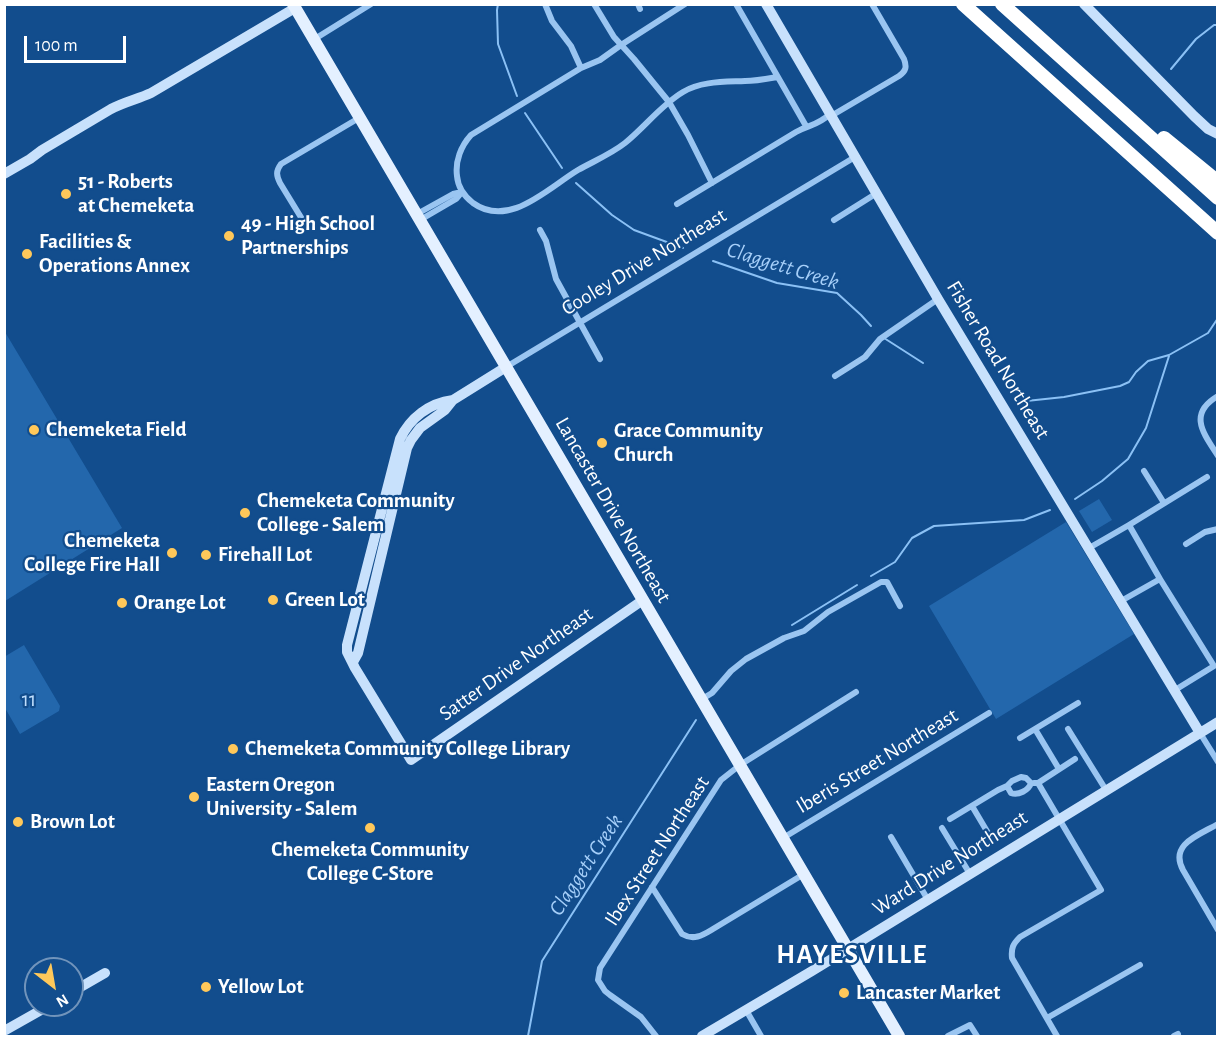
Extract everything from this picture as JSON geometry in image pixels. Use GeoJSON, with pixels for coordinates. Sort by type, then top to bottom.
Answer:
{"type":"FeatureCollection","features":[{"type":"Feature","properties":{"kind":"highway"},"geometry":{"type":"LineString","coordinates":[[963,4],[1218,233]]}},
{"type":"Feature","properties":{"kind":"highway"},"geometry":{"type":"LineString","coordinates":[[1003,4],[1055,44],[1136,115],[1218,182]]}},
{"type":"Feature","properties":{"kind":"highway"},"geometry":{"type":"LineString","coordinates":[[1003,4],[1218,198]]}},
{"type":"Feature","properties":{"kind":"main road","name":"Lancaster Drive Northeast"},"geometry":{"type":"LineString","coordinates":[[294,6],[899,1036]]}},
{"type":"Feature","properties":{"kind":"street"},"geometry":{"type":"LineString","coordinates":[[314,40],[371,4]]}},
{"type":"Feature","properties":{"kind":"street"},"geometry":{"type":"LineString","coordinates":[[545,4],[552,21],[571,46],[582,68]]}},
{"type":"Feature","properties":{"kind":"street"},"geometry":{"type":"LineString","coordinates":[[594,4],[612,34],[669,102],[712,183]]}},
{"type":"Feature","properties":{"kind":"street"},"geometry":{"type":"LineString","coordinates":[[685,4],[600,60],[582,68],[471,135],[462,146],[457,165],[457,181],[462,192],[472,202],[487,209],[503,212],[520,207],[578,170],[616,150],[684,91],[724,81],[777,78]]}},
{"type":"Feature","properties":{"kind":"street"},"geometry":{"type":"LineString","coordinates":[[736,4],[806,126]]}},
{"type":"Feature","properties":{"kind":"street","name":"Fisher Road Northeast"},"geometry":{"type":"LineString","coordinates":[[766,4],[939,299],[1200,733]]}},
{"type":"Feature","properties":{"kind":"street"},"geometry":{"type":"LineString","coordinates":[[677,204],[806,126],[815,125],[899,76],[905,70],[904,59],[872,4]]}},
{"type":"Feature","properties":{"kind":"street"},"geometry":{"type":"LineString","coordinates":[[1084,4],[1194,116],[1208,129],[1218,134]]}},
{"type":"Feature","properties":{"kind":"street"},"geometry":{"type":"LineString","coordinates":[[4,174],[118,105],[151,93],[294,6]]}},
{"type":"Feature","properties":{"kind":"street"},"geometry":{"type":"LineString","coordinates":[[302,219],[280,183],[277,176],[278,168],[281,164],[360,118]]}},
{"type":"Feature","properties":{"kind":"street","name":"Cooley Drive Northeast"},"geometry":{"type":"LineString","coordinates":[[411,760],[347,652],[400,439],[408,424],[440,402],[453,400],[855,157]]}},
{"type":"Feature","properties":{"kind":"street"},"geometry":{"type":"LineString","coordinates":[[418,217],[453,194],[462,192]]}},
{"type":"Feature","properties":{"kind":"street"},"geometry":{"type":"LineString","coordinates":[[834,220],[877,194]]}},
{"type":"Feature","properties":{"kind":"street"},"geometry":{"type":"LineString","coordinates":[[540,230],[546,241],[556,279],[600,359]]}},
{"type":"Feature","properties":{"kind":"street"},"geometry":{"type":"LineString","coordinates":[[835,376],[866,357],[880,339],[939,299]]}},
{"type":"Feature","properties":{"kind":"street"},"geometry":{"type":"LineString","coordinates":[[1218,396],[1205,405],[1200,416],[1201,428],[1218,456]]}},
{"type":"Feature","properties":{"kind":"street"},"geometry":{"type":"LineString","coordinates":[[1144,471],[1164,503]]}},
{"type":"Feature","properties":{"kind":"street"},"geometry":{"type":"LineString","coordinates":[[1089,548],[1207,477]]}},
{"type":"Feature","properties":{"kind":"street"},"geometry":{"type":"LineString","coordinates":[[1129,525],[1160,579],[1216,665],[1174,690]]}},
{"type":"Feature","properties":{"kind":"street"},"geometry":{"type":"LineString","coordinates":[[1186,544],[1205,532],[1218,529]]}},
{"type":"Feature","properties":{"kind":"street"},"geometry":{"type":"LineString","coordinates":[[1121,602],[1160,579]]}},
{"type":"Feature","properties":{"kind":"street"},"geometry":{"type":"LineString","coordinates":[[702,699],[712,693],[730,671],[746,659],[777,641],[804,631],[828,612],[868,588],[887,582],[900,606]]}},
{"type":"Feature","properties":{"kind":"street","name":"Satter Drive Northeast"},"geometry":{"type":"LineString","coordinates":[[411,760],[643,600]]}},
{"type":"Feature","properties":{"kind":"street","name":"Ibex Street Northeast"},"geometry":{"type":"LineString","coordinates":[[656,1036],[641,1017],[601,986],[598,980],[600,968],[721,780],[740,765],[856,692]]}},
{"type":"Feature","properties":{"kind":"street"},"geometry":{"type":"LineString","coordinates":[[1020,738],[1078,703]]}},
{"type":"Feature","properties":{"kind":"street","name":"Iberis Street Northeast"},"geometry":{"type":"LineString","coordinates":[[783,838],[989,713]]}},
{"type":"Feature","properties":{"kind":"street","name":"Ward Drive Northeast"},"geometry":{"type":"LineString","coordinates":[[702,1036],[1218,722]]}},
{"type":"Feature","properties":{"kind":"street"},"geometry":{"type":"LineString","coordinates":[[1035,729],[1059,769]]}},
{"type":"Feature","properties":{"kind":"street"},"geometry":{"type":"LineString","coordinates":[[1068,729],[1106,790]]}},
{"type":"Feature","properties":{"kind":"street"},"geometry":{"type":"LineString","coordinates":[[1200,733],[1218,762]]}},
{"type":"Feature","properties":{"kind":"street"},"geometry":{"type":"LineString","coordinates":[[1007,786],[1014,794],[1075,759]]}},
{"type":"Feature","properties":{"kind":"street"},"geometry":{"type":"LineString","coordinates":[[950,819],[1012,781],[1022,777],[1026,778],[1034,783],[1060,819],[1101,890],[1020,937],[1014,943],[1011,951],[1012,958],[1057,1036]]}},
{"type":"Feature","properties":{"kind":"street"},"geometry":{"type":"LineString","coordinates":[[972,806],[992,838]]}},
{"type":"Feature","properties":{"kind":"street"},"geometry":{"type":"LineString","coordinates":[[1218,824],[1183,846],[1179,852],[1180,864],[1218,930]]}},
{"type":"Feature","properties":{"kind":"street"},"geometry":{"type":"LineString","coordinates":[[942,828],[970,874]]}},
{"type":"Feature","properties":{"kind":"street"},"geometry":{"type":"LineString","coordinates":[[891,837],[928,900]]}},
{"type":"Feature","properties":{"kind":"street"},"geometry":{"type":"LineString","coordinates":[[652,887],[682,934],[687,937],[700,937],[804,874]]}},
{"type":"Feature","properties":{"kind":"street"},"geometry":{"type":"LineString","coordinates":[[1047,1018],[1140,965]]}},
{"type":"Feature","properties":{"kind":"street"},"geometry":{"type":"LineString","coordinates":[[84,985],[105,973]]}},
{"type":"Feature","properties":{"kind":"street"},"geometry":{"type":"LineString","coordinates":[[746,1010],[762,1036]]}},
{"type":"Feature","properties":{"kind":"street"},"geometry":{"type":"LineString","coordinates":[[4,1032],[30,1017]]}},
{"type":"Feature","properties":{"kind":"street"},"geometry":{"type":"LineString","coordinates":[[948,1036],[970,1025],[977,1036]]}},
{"type":"Feature","properties":{"kind":"green space","name":"Chemeketa Field"},"geometry":{"type":"Polygon","coordinates":[[[5,332],[122,528],[4,601],[5,332]]]}},
{"type":"Feature","properties":{"kind":"green space"},"geometry":{"type":"Polygon","coordinates":[[[1099,499],[1112,520],[1092,532],[1079,511],[1099,499]]]}},
{"type":"Feature","properties":{"kind":"green space"},"geometry":{"type":"Polygon","coordinates":[[[1066,522],[1134,634],[996,719],[929,606],[1066,522]]]}},
{"type":"Feature","properties":{"kind":"green space","name":"11"},"geometry":{"type":"Polygon","coordinates":[[[24,645],[60,706],[59,711],[20,734],[5,708],[4,657],[24,645]]]}},
{"type":"Feature","properties":{"kind":"waterway","name":"Claggett Creek"},"geometry":{"type":"LineString","coordinates":[[498,4],[498,44],[517,96]]}},
{"type":"Feature","properties":{"kind":"waterway","name":"Claggett Creek"},"geometry":{"type":"LineString","coordinates":[[1171,69],[1196,39],[1214,25],[1218,25]]}},
{"type":"Feature","properties":{"kind":"waterway","name":"Claggett Creek"},"geometry":{"type":"LineString","coordinates":[[525,113],[562,168]]}},
{"type":"Feature","properties":{"kind":"waterway","name":"Claggett Creek"},"geometry":{"type":"LineString","coordinates":[[576,183],[612,215],[634,230],[683,248]]}},
{"type":"Feature","properties":{"kind":"waterway","name":"Claggett Creek"},"geometry":{"type":"LineString","coordinates":[[713,261],[777,283],[837,293],[871,326]]}},
{"type":"Feature","properties":{"kind":"waterway","name":"Claggett Creek"},"geometry":{"type":"LineString","coordinates":[[1017,402],[1064,397],[1120,386],[1129,382],[1148,361],[1169,355],[1208,333],[1218,318]]}},
{"type":"Feature","properties":{"kind":"waterway","name":"Claggett Creek"},"geometry":{"type":"LineString","coordinates":[[884,338],[923,363]]}},
{"type":"Feature","properties":{"kind":"waterway","name":"Claggett Creek"},"geometry":{"type":"LineString","coordinates":[[1075,499],[1102,481],[1128,459],[1146,428],[1169,356]]}},
{"type":"Feature","properties":{"kind":"waterway","name":"Claggett Creek"},"geometry":{"type":"LineString","coordinates":[[871,576],[895,562],[912,538],[934,526],[1024,520],[1050,510]]}},
{"type":"Feature","properties":{"kind":"waterway","name":"Claggett Creek"},"geometry":{"type":"LineString","coordinates":[[792,625],[857,585]]}},
{"type":"Feature","properties":{"kind":"waterway","name":"Claggett Creek"},"geometry":{"type":"LineString","coordinates":[[528,1036],[542,961],[696,720]]}},
{"type":"Feature","properties":{"kind":"place","name":"51 - Roberts at Chemeketa"},"geometry":{"type":"Point","coordinates":[66,194]}},
{"type":"Feature","properties":{"kind":"place","name":"49 - High School Partnerships"},"geometry":{"type":"Point","coordinates":[229,236]}},
{"type":"Feature","properties":{"kind":"place","name":"Facilities & Operations Annex"},"geometry":{"type":"Point","coordinates":[27,254]}},
{"type":"Feature","properties":{"kind":"place","name":"Chemeketa Field"},"geometry":{"type":"Point","coordinates":[34,430]}},
{"type":"Feature","properties":{"kind":"place","name":"Grace Community Church"},"geometry":{"type":"Point","coordinates":[602,443]}},
{"type":"Feature","properties":{"kind":"place","name":"Chemeketa Community College - Salem"},"geometry":{"type":"Point","coordinates":[245,513]}},
{"type":"Feature","properties":{"kind":"place","name":"Chemeketa College Fire Hall"},"geometry":{"type":"Point","coordinates":[172,553]}},
{"type":"Feature","properties":{"kind":"place","name":"Firehall Lot"},"geometry":{"type":"Point","coordinates":[206,555]}},
{"type":"Feature","properties":{"kind":"place","name":"Green Lot"},"geometry":{"type":"Point","coordinates":[273,600]}},
{"type":"Feature","properties":{"kind":"place","name":"Orange Lot"},"geometry":{"type":"Point","coordinates":[122,603]}},
{"type":"Feature","properties":{"kind":"place","name":"Chemeketa Community College Library"},"geometry":{"type":"Point","coordinates":[233,749]}},
{"type":"Feature","properties":{"kind":"place","name":"Eastern Oregon University - Salem"},"geometry":{"type":"Point","coordinates":[194,797]}},
{"type":"Feature","properties":{"kind":"place","name":"Brown Lot"},"geometry":{"type":"Point","coordinates":[18,822]}},
{"type":"Feature","properties":{"kind":"place","name":"Chemeketa Community College C-Store"},"geometry":{"type":"Point","coordinates":[370,828]}},
{"type":"Feature","properties":{"kind":"place","name":"Yellow Lot"},"geometry":{"type":"Point","coordinates":[206,987]}},
{"type":"Feature","properties":{"kind":"place","name":"Lancaster Market"},"geometry":{"type":"Point","coordinates":[844,993]}},
{"type":"Feature","properties":{"kind":"district","name":"HAYESVILLE"},"geometry":{"type":"Point","coordinates":[852,955]}}]}
